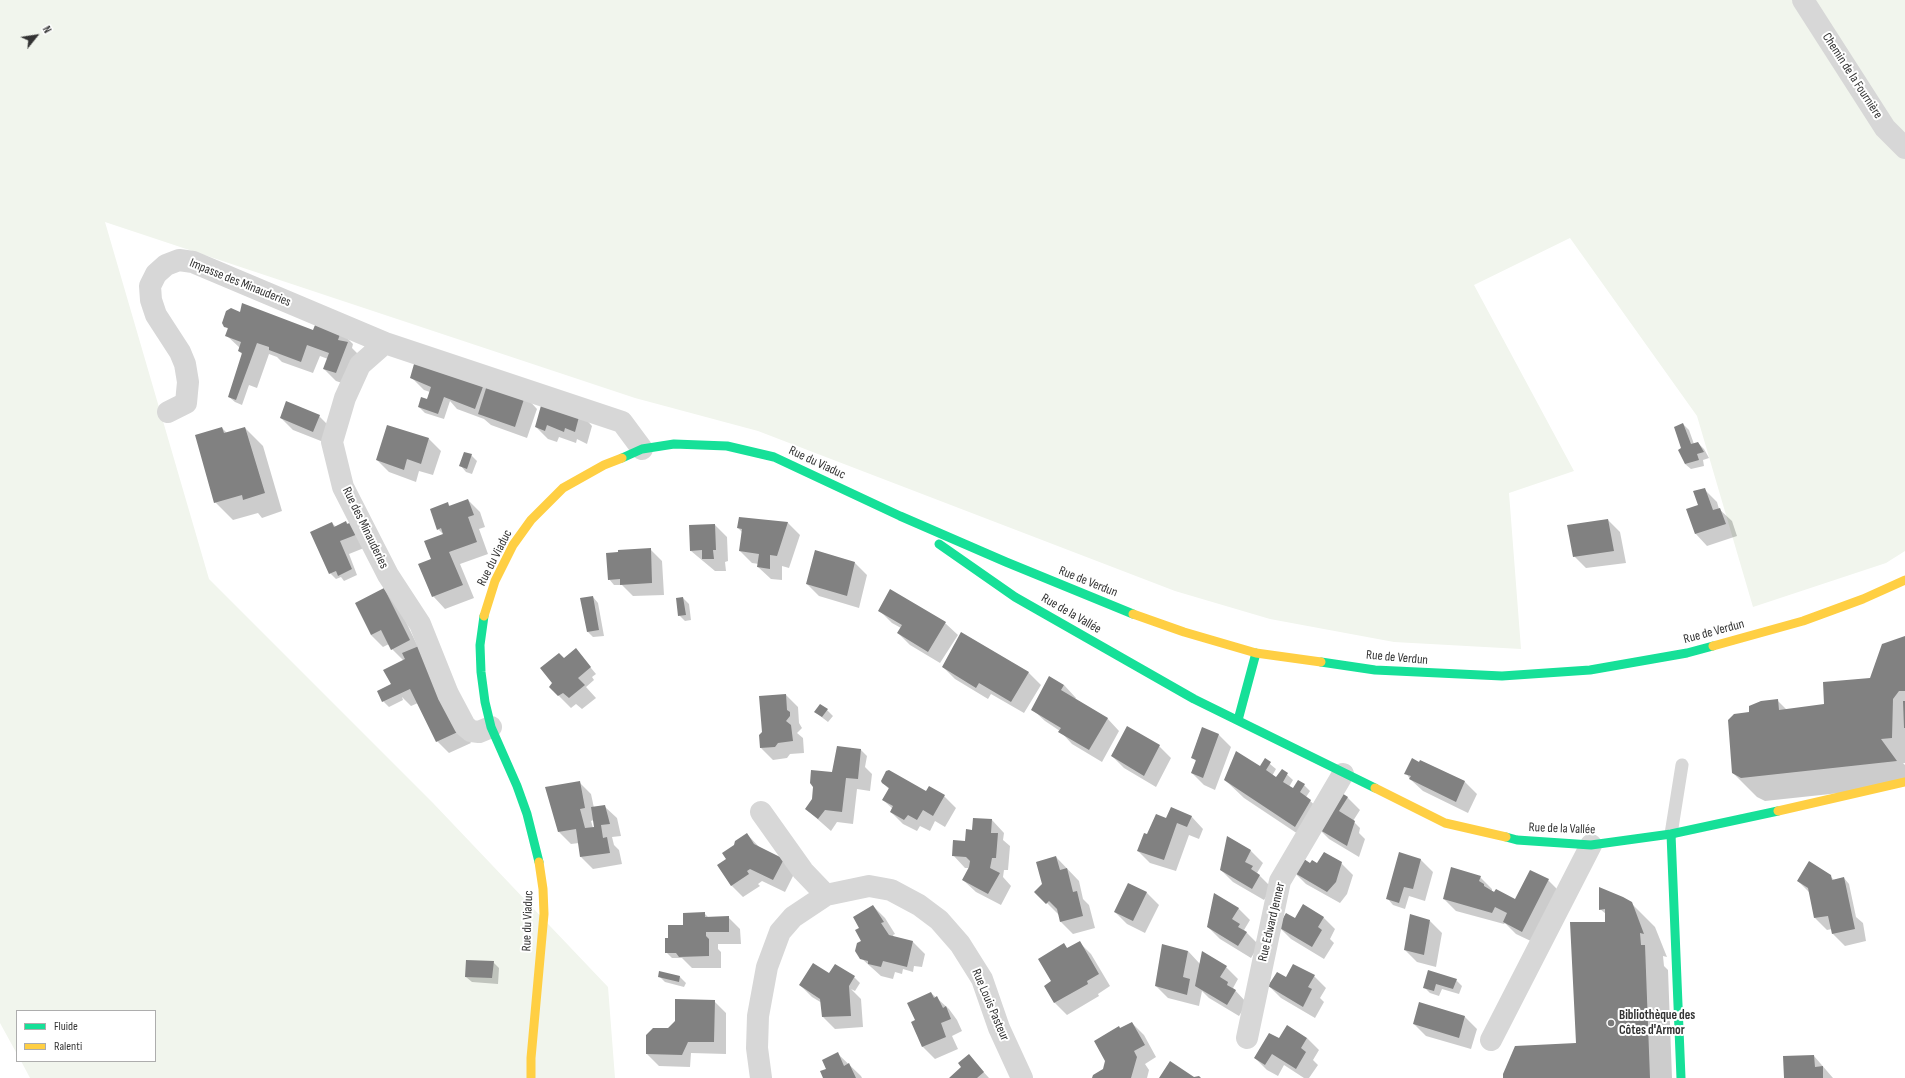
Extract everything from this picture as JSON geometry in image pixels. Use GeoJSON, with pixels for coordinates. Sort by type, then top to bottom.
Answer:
{"type":"FeatureCollection","features":[{"type":"Feature","properties":{"kind":"main road","name":"Rue du Viaduc"},"geometry":{"type":"LineString","coordinates":[[531,1078],[531,1058],[544,914],[543,889],[539,863],[527,814],[517,786],[491,727],[481,672],[480,645],[484,617],[495,582],[514,545],[531,520],[563,488],[604,465],[642,448],[674,444],[727,446],[774,457],[900,516]]}},
{"type":"Feature","properties":{"kind":"main road","name":"Rue de Verdun"},"geometry":{"type":"LineString","coordinates":[[900,516],[1111,606],[1184,632],[1256,653],[1375,670],[1446,675],[1502,676],[1590,670],[1687,653],[1803,621],[1905,580]]}},
{"type":"Feature","properties":{"kind":"main road","name":"Rue de la Vallée"},"geometry":{"type":"LineString","coordinates":[[900,516],[1015,597],[1194,699],[1343,774],[1445,823],[1517,840],[1591,845],[1671,834],[1905,782]]}},
{"type":"Feature","properties":{"kind":"main road"},"geometry":{"type":"LineString","coordinates":[[1238,720],[1256,653]]}},
{"type":"Feature","properties":{"kind":"main road"},"geometry":{"type":"LineString","coordinates":[[1671,834],[1680,1078]]}},
{"type":"Feature","properties":{"kind":"street","name":"Chemin de la Fournière"},"geometry":{"type":"LineString","coordinates":[[1803,0],[1885,128],[1905,148]]}},
{"type":"Feature","properties":{"kind":"street","name":"Impasse des Minauderies"},"geometry":{"type":"LineString","coordinates":[[168,412],[186,403],[188,382],[185,364],[156,315],[151,300],[150,286],[156,274],[166,265],[179,260],[193,262],[385,343]]}},
{"type":"Feature","properties":{"kind":"street"},"geometry":{"type":"LineString","coordinates":[[385,343],[622,422],[642,448]]}},
{"type":"Feature","properties":{"kind":"street","name":"Rue des Minauderies"},"geometry":{"type":"LineString","coordinates":[[385,343],[360,365],[345,398],[332,442],[343,487],[388,575],[420,624],[448,694],[465,726],[471,731],[479,732],[491,727]]}},
{"type":"Feature","properties":{"kind":"street","name":"Rue Edward Jenner"},"geometry":{"type":"LineString","coordinates":[[1247,1038],[1280,882],[1343,774]]}},
{"type":"Feature","properties":{"kind":"street"},"geometry":{"type":"LineString","coordinates":[[761,812],[803,871],[826,895]]}},
{"type":"Feature","properties":{"kind":"street"},"geometry":{"type":"LineString","coordinates":[[1491,1040],[1591,845]]}},
{"type":"Feature","properties":{"kind":"street","name":"Rue Louis Pasteur"},"geometry":{"type":"LineString","coordinates":[[761,1078],[757,1048],[758,1016],[767,967],[780,932],[792,917],[826,895],[869,886],[891,890],[919,906],[939,920],[960,944],[982,979],[999,1028],[1022,1078]]}},
{"type":"Feature","properties":{"kind":"lane"},"geometry":{"type":"LineString","coordinates":[[1671,834],[1682,765]]}},
{"type":"Feature","properties":{"kind":"shaded area"},"geometry":{"type":"Polygon","coordinates":[[[0,0],[1905,0],[1905,551],[1886,563],[1753,607],[1697,416],[1570,238],[1474,285],[1574,471],[1509,493],[1521,649],[1394,642],[1270,619],[1175,591],[758,431],[635,398],[105,222],[209,579],[433,803],[608,987],[615,1078],[30,1078],[22,1062],[156,1062],[156,1010],[16,1010],[16,1052],[0,1023],[0,0]]]}},
{"type":"Feature","properties":{"kind":"building"},"geometry":{"type":"Polygon","coordinates":[[[242,303],[313,330],[317,320],[341,331],[338,340],[348,342],[336,373],[323,369],[329,353],[307,345],[301,362],[269,350],[269,347],[257,343],[236,400],[228,397],[242,353],[238,351],[241,342],[225,336],[228,328],[224,327],[222,323],[226,311],[231,308],[240,312],[242,303]]]}},
{"type":"Feature","properties":{"kind":"building"},"geometry":{"type":"Polygon","coordinates":[[[416,357],[485,381],[475,409],[444,397],[438,414],[418,407],[421,397],[427,399],[431,387],[410,378],[416,357]]]}},
{"type":"Feature","properties":{"kind":"building"},"geometry":{"type":"Polygon","coordinates":[[[488,382],[525,396],[515,427],[478,414],[488,382]]]}},
{"type":"Feature","properties":{"kind":"building"},"geometry":{"type":"Polygon","coordinates":[[[286,401],[320,415],[313,432],[280,418],[286,401]]]}},
{"type":"Feature","properties":{"kind":"building"},"geometry":{"type":"Polygon","coordinates":[[[542,402],[580,413],[575,432],[565,428],[564,432],[547,425],[545,431],[535,427],[542,402]]]}},
{"type":"Feature","properties":{"kind":"building"},"geometry":{"type":"Polygon","coordinates":[[[1683,423],[1691,444],[1698,442],[1704,452],[1697,454],[1699,460],[1685,464],[1678,450],[1681,448],[1674,427],[1683,423]]]}},
{"type":"Feature","properties":{"kind":"building"},"geometry":{"type":"Polygon","coordinates":[[[387,425],[429,438],[421,464],[407,459],[404,470],[376,460],[387,425]]]}},
{"type":"Feature","properties":{"kind":"building"},"geometry":{"type":"Polygon","coordinates":[[[222,427],[224,433],[245,427],[265,493],[243,500],[242,495],[214,503],[195,435],[222,427]]]}},
{"type":"Feature","properties":{"kind":"building"},"geometry":{"type":"Polygon","coordinates":[[[464,452],[472,454],[467,469],[459,466],[464,452]]]}},
{"type":"Feature","properties":{"kind":"building"},"geometry":{"type":"Polygon","coordinates":[[[1705,488],[1713,510],[1720,508],[1726,524],[1695,534],[1686,509],[1698,505],[1693,491],[1705,488]]]}},
{"type":"Feature","properties":{"kind":"building"},"geometry":{"type":"Polygon","coordinates":[[[468,499],[474,515],[468,517],[477,542],[449,552],[463,585],[432,597],[418,564],[431,559],[424,541],[443,534],[441,528],[437,530],[430,509],[448,502],[449,506],[468,499]]]}},
{"type":"Feature","properties":{"kind":"building"},"geometry":{"type":"Polygon","coordinates":[[[739,517],[788,522],[777,556],[770,555],[770,569],[757,567],[759,554],[739,551],[742,529],[737,528],[739,517]]]}},
{"type":"Feature","properties":{"kind":"building"},"geometry":{"type":"Polygon","coordinates":[[[1608,519],[1614,551],[1573,557],[1567,525],[1608,519]]]}},
{"type":"Feature","properties":{"kind":"building"},"geometry":{"type":"Polygon","coordinates":[[[346,521],[347,524],[352,522],[358,534],[340,541],[352,569],[338,576],[336,571],[329,574],[310,532],[332,522],[334,527],[346,521]]]}},
{"type":"Feature","properties":{"kind":"building"},"geometry":{"type":"Polygon","coordinates":[[[715,524],[716,550],[713,550],[714,559],[702,559],[702,550],[690,551],[689,525],[715,524]]]}},
{"type":"Feature","properties":{"kind":"building"},"geometry":{"type":"Polygon","coordinates":[[[651,548],[652,583],[620,585],[620,579],[608,580],[606,553],[618,552],[618,550],[651,548]]]}},
{"type":"Feature","properties":{"kind":"building"},"geometry":{"type":"Polygon","coordinates":[[[815,550],[855,562],[847,596],[806,584],[815,550]]]}},
{"type":"Feature","properties":{"kind":"building"},"geometry":{"type":"Polygon","coordinates":[[[384,588],[410,640],[391,650],[381,630],[371,635],[355,603],[384,588]]]}},
{"type":"Feature","properties":{"kind":"building"},"geometry":{"type":"Polygon","coordinates":[[[890,589],[946,622],[928,652],[897,633],[902,625],[878,611],[890,589]]]}},
{"type":"Feature","properties":{"kind":"building"},"geometry":{"type":"Polygon","coordinates":[[[593,596],[599,630],[587,632],[580,598],[593,596]]]}},
{"type":"Feature","properties":{"kind":"building"},"geometry":{"type":"Polygon","coordinates":[[[683,597],[686,615],[678,616],[676,598],[683,597]]]}},
{"type":"Feature","properties":{"kind":"building"},"geometry":{"type":"Polygon","coordinates":[[[961,632],[1029,672],[1011,702],[979,683],[976,688],[942,667],[961,632]]]}},
{"type":"Feature","properties":{"kind":"building"},"geometry":{"type":"Polygon","coordinates":[[[1905,636],[1905,691],[1899,691],[1893,699],[1892,738],[1881,739],[1897,761],[1741,778],[1732,773],[1728,720],[1734,714],[1749,712],[1749,706],[1761,701],[1778,699],[1779,710],[1824,704],[1823,682],[1870,678],[1882,644],[1905,636]]]}},
{"type":"Feature","properties":{"kind":"building"},"geometry":{"type":"Polygon","coordinates":[[[419,646],[444,696],[438,698],[460,731],[436,742],[410,689],[382,702],[377,691],[391,684],[383,670],[405,659],[402,653],[419,646]]]}},
{"type":"Feature","properties":{"kind":"building"},"geometry":{"type":"Polygon","coordinates":[[[576,648],[591,667],[578,678],[585,685],[569,698],[563,693],[558,696],[549,687],[552,683],[540,668],[559,653],[564,658],[576,648]]]}},
{"type":"Feature","properties":{"kind":"building"},"geometry":{"type":"Polygon","coordinates":[[[1049,676],[1064,685],[1061,690],[1108,718],[1089,750],[1058,732],[1061,728],[1031,710],[1049,676]]]}},
{"type":"Feature","properties":{"kind":"building"},"geometry":{"type":"Polygon","coordinates":[[[786,694],[787,710],[790,712],[790,716],[786,721],[791,725],[793,741],[778,743],[775,747],[760,748],[759,735],[762,732],[759,696],[786,694]]]}},
{"type":"Feature","properties":{"kind":"building"},"geometry":{"type":"Polygon","coordinates":[[[1903,701],[1905,701],[1905,728],[1904,728],[1903,701]]]}},
{"type":"Feature","properties":{"kind":"building"},"geometry":{"type":"Polygon","coordinates":[[[820,704],[828,709],[822,717],[814,712],[820,704]]]}},
{"type":"Feature","properties":{"kind":"building"},"geometry":{"type":"Polygon","coordinates":[[[1127,726],[1160,745],[1144,776],[1111,756],[1127,726]]]}},
{"type":"Feature","properties":{"kind":"building"},"geometry":{"type":"Polygon","coordinates":[[[1202,727],[1219,734],[1203,778],[1191,773],[1196,760],[1191,758],[1202,727]]]}},
{"type":"Feature","properties":{"kind":"building"},"geometry":{"type":"Polygon","coordinates":[[[837,746],[861,749],[858,779],[846,778],[842,812],[825,810],[818,819],[805,809],[812,799],[813,787],[810,783],[811,770],[832,772],[837,746]]]}},
{"type":"Feature","properties":{"kind":"building"},"geometry":{"type":"Polygon","coordinates":[[[1236,751],[1260,766],[1265,758],[1271,762],[1266,770],[1276,777],[1282,769],[1288,773],[1283,782],[1293,788],[1298,780],[1305,784],[1300,792],[1311,800],[1295,827],[1224,780],[1236,751]]]}},
{"type":"Feature","properties":{"kind":"building"},"geometry":{"type":"Polygon","coordinates":[[[1412,758],[1419,762],[1420,760],[1465,781],[1456,802],[1409,779],[1411,776],[1404,774],[1412,758]]]}},
{"type":"Feature","properties":{"kind":"building"},"geometry":{"type":"Polygon","coordinates":[[[889,770],[926,791],[929,786],[945,795],[933,816],[923,810],[917,820],[908,815],[904,820],[890,812],[893,806],[882,800],[889,788],[881,781],[886,771],[889,770]]]}},
{"type":"Feature","properties":{"kind":"building"},"geometry":{"type":"Polygon","coordinates":[[[580,781],[585,808],[580,809],[585,828],[594,827],[591,807],[605,805],[610,824],[601,825],[603,838],[607,837],[610,853],[580,857],[576,829],[558,832],[545,787],[580,781]]]}},
{"type":"Feature","properties":{"kind":"building"},"geometry":{"type":"Polygon","coordinates":[[[1337,790],[1348,797],[1339,811],[1355,821],[1347,846],[1315,827],[1337,790]]]}},
{"type":"Feature","properties":{"kind":"building"},"geometry":{"type":"Polygon","coordinates":[[[1171,807],[1192,816],[1187,827],[1177,823],[1164,860],[1137,851],[1144,833],[1147,834],[1156,814],[1166,818],[1171,807]]]}},
{"type":"Feature","properties":{"kind":"building"},"geometry":{"type":"Polygon","coordinates":[[[973,818],[992,819],[991,833],[998,833],[996,858],[992,858],[990,868],[1000,873],[988,894],[962,880],[969,867],[970,861],[966,857],[952,856],[953,840],[965,841],[966,829],[972,830],[973,818]]]}},
{"type":"Feature","properties":{"kind":"building"},"geometry":{"type":"Polygon","coordinates":[[[747,833],[754,844],[784,859],[773,880],[750,869],[747,871],[749,874],[731,886],[717,865],[726,859],[722,853],[734,845],[735,841],[747,833]]]}},
{"type":"Feature","properties":{"kind":"building"},"geometry":{"type":"Polygon","coordinates":[[[1227,836],[1251,850],[1245,862],[1253,866],[1251,869],[1260,875],[1252,889],[1220,870],[1227,836]]]}},
{"type":"Feature","properties":{"kind":"building"},"geometry":{"type":"Polygon","coordinates":[[[1324,852],[1342,862],[1336,882],[1327,892],[1293,872],[1301,857],[1310,863],[1312,860],[1317,863],[1324,852]]]}},
{"type":"Feature","properties":{"kind":"building"},"geometry":{"type":"Polygon","coordinates":[[[1399,852],[1421,859],[1413,889],[1404,887],[1399,903],[1386,899],[1399,852]]]}},
{"type":"Feature","properties":{"kind":"building"},"geometry":{"type":"Polygon","coordinates":[[[1056,856],[1060,870],[1067,868],[1073,892],[1077,891],[1083,916],[1060,922],[1057,909],[1049,901],[1046,904],[1034,892],[1042,884],[1036,862],[1056,856]]]}},
{"type":"Feature","properties":{"kind":"building"},"geometry":{"type":"Polygon","coordinates":[[[1809,861],[1831,875],[1832,880],[1844,877],[1855,929],[1832,934],[1828,916],[1814,918],[1808,888],[1797,881],[1809,861]]]}},
{"type":"Feature","properties":{"kind":"building"},"geometry":{"type":"Polygon","coordinates":[[[1451,867],[1481,876],[1479,881],[1484,884],[1484,886],[1494,892],[1496,889],[1515,899],[1530,870],[1549,879],[1522,932],[1503,922],[1507,913],[1495,907],[1492,913],[1443,899],[1451,867]]]}},
{"type":"Feature","properties":{"kind":"building"},"geometry":{"type":"Polygon","coordinates":[[[1128,883],[1147,892],[1133,921],[1114,912],[1128,883]]]}},
{"type":"Feature","properties":{"kind":"building"},"geometry":{"type":"Polygon","coordinates":[[[1599,887],[1632,902],[1644,934],[1640,933],[1641,945],[1645,945],[1650,1078],[1503,1078],[1503,1074],[1515,1046],[1576,1043],[1570,922],[1605,922],[1605,909],[1599,910],[1599,887]]]}},
{"type":"Feature","properties":{"kind":"building"},"geometry":{"type":"Polygon","coordinates":[[[1214,893],[1239,908],[1232,919],[1240,924],[1238,927],[1247,932],[1238,946],[1207,927],[1214,893]]]}},
{"type":"Feature","properties":{"kind":"building"},"geometry":{"type":"Polygon","coordinates":[[[1303,904],[1324,917],[1318,927],[1322,930],[1312,947],[1278,927],[1286,913],[1295,918],[1303,904]]]}},
{"type":"Feature","properties":{"kind":"building"},"geometry":{"type":"Polygon","coordinates":[[[873,905],[884,922],[881,923],[889,935],[913,941],[907,967],[883,961],[881,967],[868,964],[868,961],[860,959],[855,951],[857,943],[861,941],[855,930],[859,928],[853,917],[873,905]]]}},
{"type":"Feature","properties":{"kind":"building"},"geometry":{"type":"Polygon","coordinates":[[[705,912],[705,917],[729,916],[729,932],[706,932],[706,936],[709,939],[709,956],[679,957],[676,953],[665,953],[665,938],[668,938],[668,925],[683,925],[683,913],[705,912]]]}},
{"type":"Feature","properties":{"kind":"building"},"geometry":{"type":"Polygon","coordinates":[[[1410,914],[1430,920],[1424,955],[1404,950],[1410,914]]]}},
{"type":"Feature","properties":{"kind":"building"},"geometry":{"type":"Polygon","coordinates":[[[1080,941],[1099,974],[1087,981],[1088,984],[1054,1003],[1044,986],[1051,981],[1038,959],[1064,943],[1067,948],[1080,941]]]}},
{"type":"Feature","properties":{"kind":"building"},"geometry":{"type":"Polygon","coordinates":[[[1162,944],[1188,951],[1183,977],[1190,979],[1187,995],[1155,986],[1162,944]]]}},
{"type":"Feature","properties":{"kind":"building"},"geometry":{"type":"Polygon","coordinates":[[[1202,951],[1227,966],[1220,977],[1228,982],[1227,985],[1236,990],[1227,1005],[1195,986],[1202,951]]]}},
{"type":"Feature","properties":{"kind":"building"},"geometry":{"type":"Polygon","coordinates":[[[466,960],[494,961],[492,978],[465,977],[466,960]]]}},
{"type":"Feature","properties":{"kind":"building"},"geometry":{"type":"Polygon","coordinates":[[[813,963],[829,973],[835,964],[855,976],[849,986],[851,1016],[822,1017],[820,999],[799,985],[813,963]]]}},
{"type":"Feature","properties":{"kind":"building"},"geometry":{"type":"Polygon","coordinates":[[[1293,964],[1315,975],[1308,987],[1312,989],[1303,1007],[1268,986],[1277,972],[1286,977],[1293,964]]]}},
{"type":"Feature","properties":{"kind":"building"},"geometry":{"type":"Polygon","coordinates":[[[1428,970],[1457,979],[1453,989],[1436,984],[1434,991],[1423,988],[1428,970]]]}},
{"type":"Feature","properties":{"kind":"building"},"geometry":{"type":"Polygon","coordinates":[[[659,971],[680,976],[679,982],[658,977],[659,971]]]}},
{"type":"Feature","properties":{"kind":"building"},"geometry":{"type":"Polygon","coordinates":[[[931,992],[934,998],[937,996],[943,1008],[946,1006],[951,1019],[941,1023],[946,1037],[922,1047],[911,1022],[915,1020],[907,1003],[931,992]]]}},
{"type":"Feature","properties":{"kind":"building"},"geometry":{"type":"Polygon","coordinates":[[[675,999],[715,1000],[714,1042],[688,1042],[682,1055],[646,1054],[646,1035],[653,1028],[668,1028],[675,1021],[675,999]]]}},
{"type":"Feature","properties":{"kind":"building"},"geometry":{"type":"Polygon","coordinates":[[[1419,1002],[1465,1016],[1459,1038],[1413,1024],[1419,1002]]]}},
{"type":"Feature","properties":{"kind":"building"},"geometry":{"type":"Polygon","coordinates":[[[1132,1022],[1145,1045],[1134,1051],[1137,1057],[1131,1078],[1092,1078],[1093,1075],[1103,1069],[1105,1061],[1094,1041],[1119,1026],[1120,1028],[1132,1022]]]}},
{"type":"Feature","properties":{"kind":"building"},"geometry":{"type":"Polygon","coordinates":[[[1287,1025],[1307,1038],[1301,1048],[1306,1052],[1296,1069],[1272,1054],[1265,1065],[1254,1058],[1269,1033],[1279,1038],[1287,1025]]]}},
{"type":"Feature","properties":{"kind":"building"},"geometry":{"type":"Polygon","coordinates":[[[838,1052],[844,1066],[849,1063],[856,1078],[823,1078],[820,1071],[826,1069],[822,1060],[838,1052]]]}},
{"type":"Feature","properties":{"kind":"building"},"geometry":{"type":"Polygon","coordinates":[[[969,1054],[984,1072],[977,1078],[949,1078],[961,1067],[958,1063],[969,1054]]]}},
{"type":"Feature","properties":{"kind":"building"},"geometry":{"type":"Polygon","coordinates":[[[1814,1055],[1815,1067],[1823,1066],[1823,1078],[1784,1078],[1783,1056],[1814,1055]]]}},
{"type":"Feature","properties":{"kind":"building"},"geometry":{"type":"Polygon","coordinates":[[[1170,1061],[1194,1077],[1199,1076],[1201,1078],[1159,1078],[1170,1061]]]}},
{"type":"Feature","properties":{"kind":"traffic: fast"},"geometry":{"type":"LineString","coordinates":[[622,458],[642,449],[674,444],[727,446],[774,457],[900,516],[1006,562],[1133,614]]}},
{"type":"Feature","properties":{"kind":"traffic: fast"},"geometry":{"type":"LineString","coordinates":[[939,544],[1015,597],[1194,699],[1375,788]]}},
{"type":"Feature","properties":{"kind":"traffic: fast"},"geometry":{"type":"LineString","coordinates":[[484,616],[480,645],[481,672],[485,702],[491,727],[517,786],[527,814],[539,862]]}},
{"type":"Feature","properties":{"kind":"traffic: fast"},"geometry":{"type":"LineString","coordinates":[[1321,662],[1375,670],[1502,676],[1590,670],[1687,653],[1713,646]]}},
{"type":"Feature","properties":{"kind":"traffic: fast"},"geometry":{"type":"LineString","coordinates":[[1238,720],[1256,653]]}},
{"type":"Feature","properties":{"kind":"traffic: fast"},"geometry":{"type":"LineString","coordinates":[[1506,837],[1517,840],[1591,845],[1671,834],[1778,811]]}},
{"type":"Feature","properties":{"kind":"traffic: fast"},"geometry":{"type":"LineString","coordinates":[[1671,834],[1681,1078]]}},
{"type":"Feature","properties":{"kind":"traffic: slow"},"geometry":{"type":"LineString","coordinates":[[484,616],[495,581],[513,545],[531,520],[563,488],[604,465],[622,458]]}},
{"type":"Feature","properties":{"kind":"traffic: slow"},"geometry":{"type":"LineString","coordinates":[[1713,646],[1803,621],[1863,599],[1905,580]]}},
{"type":"Feature","properties":{"kind":"traffic: slow"},"geometry":{"type":"LineString","coordinates":[[1133,614],[1184,632],[1256,653],[1321,662]]}},
{"type":"Feature","properties":{"kind":"traffic: slow"},"geometry":{"type":"LineString","coordinates":[[1778,811],[1905,782]]}},
{"type":"Feature","properties":{"kind":"traffic: slow"},"geometry":{"type":"LineString","coordinates":[[1375,788],[1445,823],[1506,837]]}},
{"type":"Feature","properties":{"kind":"traffic: slow"},"geometry":{"type":"LineString","coordinates":[[531,1078],[531,1058],[544,914],[543,889],[539,862]]}},
{"type":"Feature","properties":{"kind":"place","name":"Bibliothèque des Côtes d'Armor"},"geometry":{"type":"Point","coordinates":[1611,1023]}}]}
